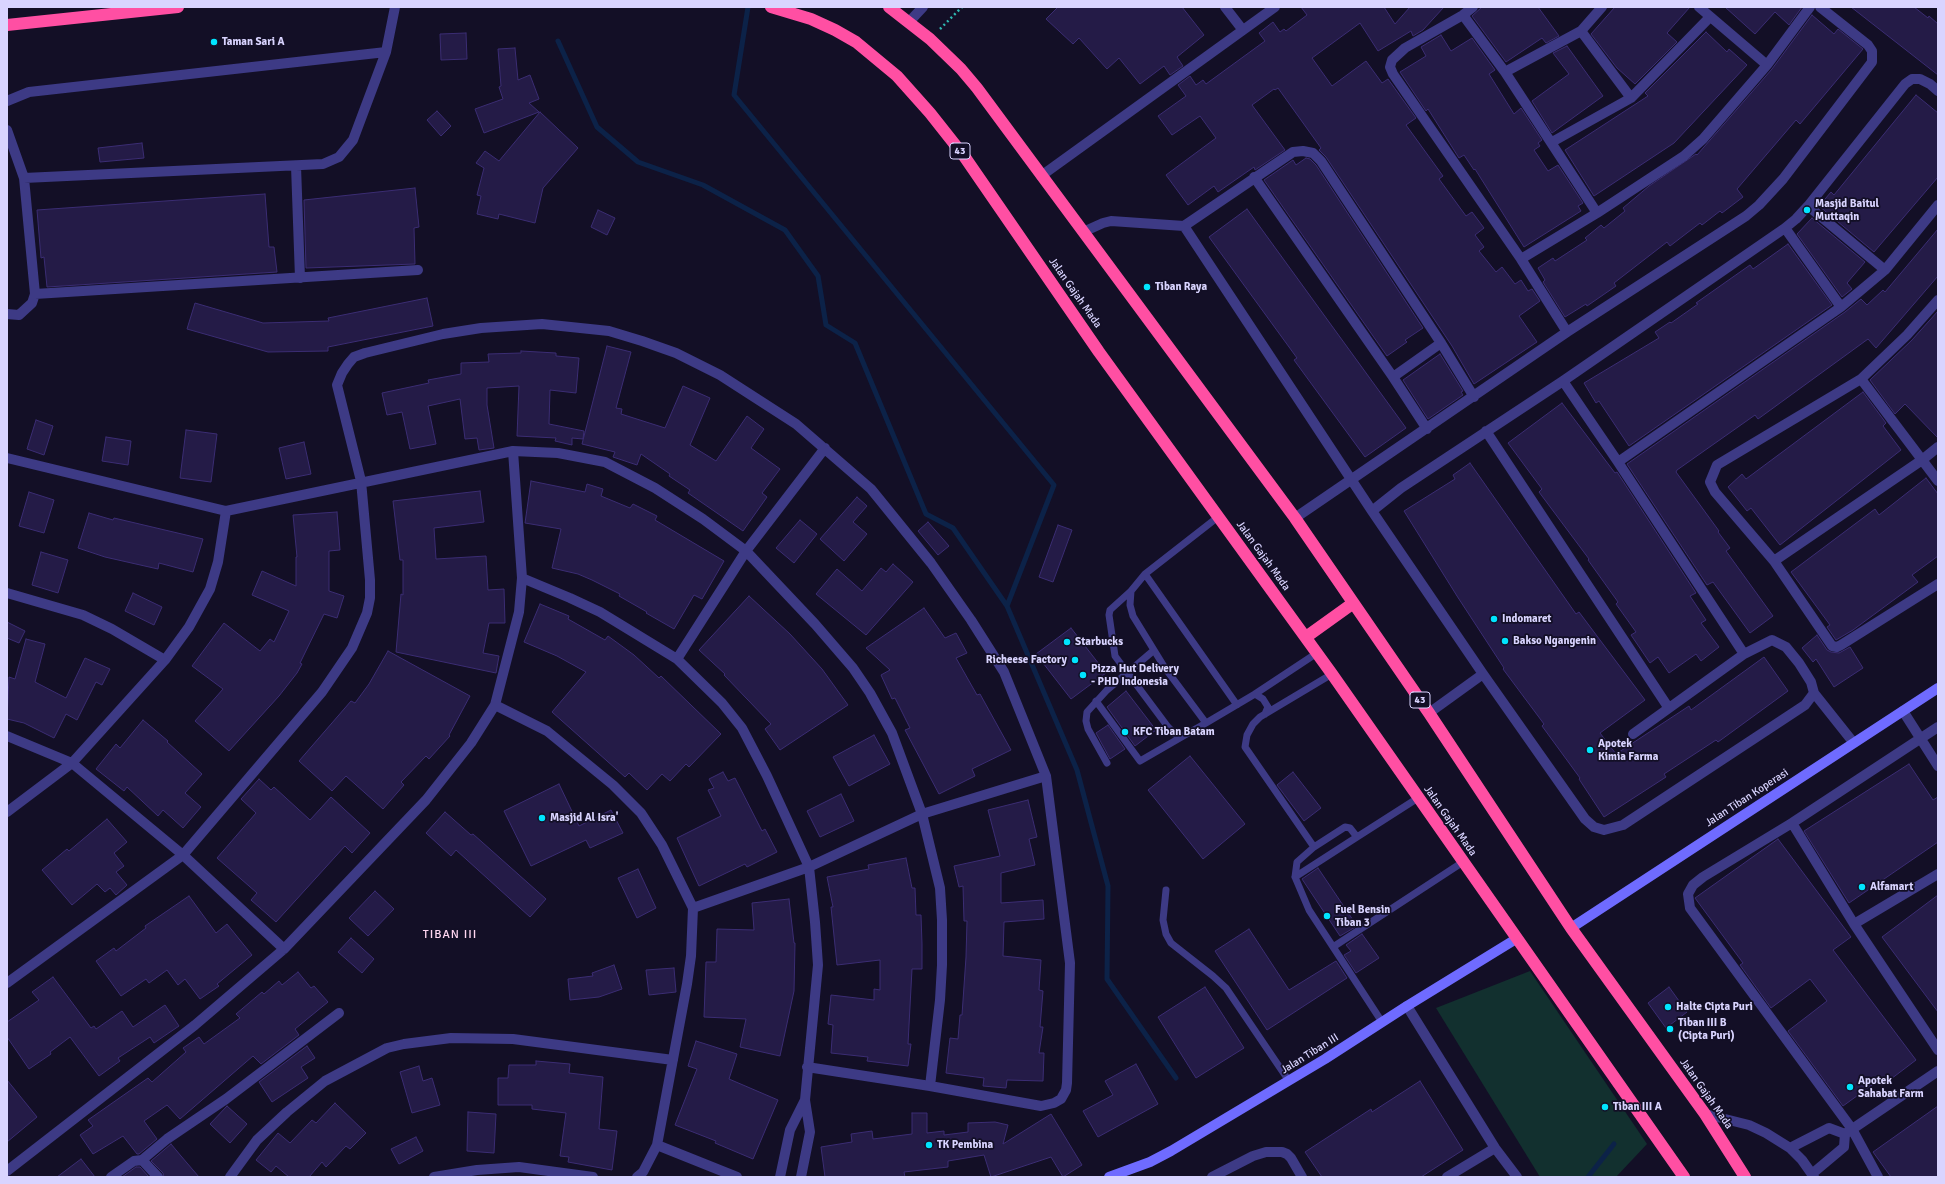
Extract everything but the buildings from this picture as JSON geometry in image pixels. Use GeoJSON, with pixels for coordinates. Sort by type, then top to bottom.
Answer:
{"type":"FeatureCollection","features":[{"type":"Feature","properties":{"kind":"highway"},"geometry":{"type":"LineString","coordinates":[[7,25],[178,7]]}},
{"type":"Feature","properties":{"kind":"highway","name":"Jalan Gajah Mada"},"geometry":{"type":"LineString","coordinates":[[771,7],[811,19],[856,42],[897,76],[930,113],[964,156],[1104,358],[1332,674],[1684,1177]]}},
{"type":"Feature","properties":{"kind":"highway","name":"Jalan Gajah Mada"},"geometry":{"type":"LineString","coordinates":[[889,7],[930,39],[977,88],[1295,518],[1352,604],[1429,713],[1570,928],[1705,1114],[1745,1177]]}},
{"type":"Feature","properties":{"kind":"highway"},"geometry":{"type":"LineString","coordinates":[[1306,638],[1352,604]]}},
{"type":"Feature","properties":{"kind":"street"},"geometry":{"type":"LineString","coordinates":[[24,178],[296,166],[323,164],[339,157],[346,151],[352,140],[386,52],[395,7]]}},
{"type":"Feature","properties":{"kind":"street"},"geometry":{"type":"LineString","coordinates":[[910,22],[923,7]]}},
{"type":"Feature","properties":{"kind":"street"},"geometry":{"type":"LineString","coordinates":[[1225,7],[1242,29]]}},
{"type":"Feature","properties":{"kind":"street"},"geometry":{"type":"LineString","coordinates":[[1473,7],[1463,15],[1405,48],[1392,60],[1390,67],[1393,74],[1521,259],[1567,332]]}},
{"type":"Feature","properties":{"kind":"street"},"geometry":{"type":"LineString","coordinates":[[1505,72],[1581,31],[1602,7]]}},
{"type":"Feature","properties":{"kind":"street"},"geometry":{"type":"LineString","coordinates":[[1699,7],[1767,65]]}},
{"type":"Feature","properties":{"kind":"street"},"geometry":{"type":"LineString","coordinates":[[1521,259],[1597,213],[1684,156],[1703,139],[1767,65],[1810,7]]}},
{"type":"Feature","properties":{"kind":"street"},"geometry":{"type":"LineString","coordinates":[[1295,518],[1567,332],[1746,216],[1759,205],[1783,179],[1872,62],[1872,51],[1868,44],[1820,7]]}},
{"type":"Feature","properties":{"kind":"street"},"geometry":{"type":"LineString","coordinates":[[1041,176],[1271,8]]}},
{"type":"Feature","properties":{"kind":"street"},"geometry":{"type":"LineString","coordinates":[[1463,15],[1505,72],[1597,213]]}},
{"type":"Feature","properties":{"kind":"street"},"geometry":{"type":"LineString","coordinates":[[1552,142],[1631,98],[1710,17]]}},
{"type":"Feature","properties":{"kind":"street"},"geometry":{"type":"LineString","coordinates":[[1581,31],[1631,98]]}},
{"type":"Feature","properties":{"kind":"street"},"geometry":{"type":"LineString","coordinates":[[7,101],[29,92],[386,52]]}},
{"type":"Feature","properties":{"kind":"street"},"geometry":{"type":"LineString","coordinates":[[1372,511],[1401,488],[1562,381],[1786,228],[1808,206],[1904,84],[1912,79],[1920,79],[1930,84],[1938,91]]}},
{"type":"Feature","properties":{"kind":"street"},"geometry":{"type":"LineString","coordinates":[[7,130],[24,178],[35,294],[32,303],[19,315],[7,314]]}},
{"type":"Feature","properties":{"kind":"street"},"geometry":{"type":"LineString","coordinates":[[1083,232],[1111,221],[1184,226],[1254,177],[1293,152],[1303,151],[1313,153],[1321,161],[1441,343],[1474,397]]}},
{"type":"Feature","properties":{"kind":"street"},"geometry":{"type":"LineString","coordinates":[[296,166],[300,278]]}},
{"type":"Feature","properties":{"kind":"street"},"geometry":{"type":"LineString","coordinates":[[1254,177],[1393,377],[1427,429]]}},
{"type":"Feature","properties":{"kind":"street"},"geometry":{"type":"LineString","coordinates":[[1618,462],[1841,307],[1885,270],[1938,205]]}},
{"type":"Feature","properties":{"kind":"street"},"geometry":{"type":"LineString","coordinates":[[1808,206],[1885,270]]}},
{"type":"Feature","properties":{"kind":"street"},"geometry":{"type":"LineString","coordinates":[[1184,226],[1351,480],[1483,674],[1585,819],[1594,826],[1604,830],[1623,825],[1804,704],[1814,693]]}},
{"type":"Feature","properties":{"kind":"street"},"geometry":{"type":"LineString","coordinates":[[1786,228],[1841,307]]}},
{"type":"Feature","properties":{"kind":"street"},"geometry":{"type":"LineString","coordinates":[[35,294],[418,270]]}},
{"type":"Feature","properties":{"kind":"street"},"geometry":{"type":"LineString","coordinates":[[1938,300],[1907,335],[1861,378],[1717,465],[1710,482],[1714,492],[1774,561],[1832,646],[1837,647],[1938,584]]}},
{"type":"Feature","properties":{"kind":"street"},"geometry":{"type":"LineString","coordinates":[[7,983],[183,855],[322,692],[342,665],[358,636],[367,613],[370,598],[370,580],[361,481],[338,385],[342,373],[354,357],[443,334],[481,328],[542,324],[609,331],[676,353],[720,375],[796,424],[871,489],[931,563],[971,620],[1004,672],[1046,776],[1070,962],[1066,1090],[1061,1099],[1054,1103],[1041,1106],[930,1086],[807,1067]]}},
{"type":"Feature","properties":{"kind":"street"},"geometry":{"type":"LineString","coordinates":[[1393,377],[1441,343]]}},
{"type":"Feature","properties":{"kind":"street"},"geometry":{"type":"LineString","coordinates":[[1861,378],[1938,481]]}},
{"type":"Feature","properties":{"kind":"street"},"geometry":{"type":"LineString","coordinates":[[1562,381],[1618,462],[1744,654]]}},
{"type":"Feature","properties":{"kind":"street"},"geometry":{"type":"LineString","coordinates":[[1486,431],[1668,708]]}},
{"type":"Feature","properties":{"kind":"street"},"geometry":{"type":"LineString","coordinates":[[1774,561],[1922,460],[1938,447]]}},
{"type":"Feature","properties":{"kind":"street"},"geometry":{"type":"LineString","coordinates":[[677,659],[746,551],[825,448]]}},
{"type":"Feature","properties":{"kind":"street"},"geometry":{"type":"LineString","coordinates":[[7,1171],[195,1025],[284,949],[426,800],[472,743],[495,705],[519,612],[522,578],[513,451]]}},
{"type":"Feature","properties":{"kind":"street"},"geometry":{"type":"LineString","coordinates":[[7,458],[226,510],[361,481],[513,451],[558,453],[605,462],[655,488],[703,519],[746,551],[815,624],[853,668],[870,693],[892,733],[922,814],[940,888],[942,920],[940,1000],[930,1086]]}},
{"type":"Feature","properties":{"kind":"street"},"geometry":{"type":"LineString","coordinates":[[7,812],[72,763],[165,660],[189,627],[210,589],[218,562],[226,510]]}},
{"type":"Feature","properties":{"kind":"street"},"geometry":{"type":"LineString","coordinates":[[522,578],[600,612],[677,659],[722,703],[742,728],[767,776],[808,868],[816,922],[818,965],[805,1100],[810,1132],[801,1177]]}},
{"type":"Feature","properties":{"kind":"street"},"geometry":{"type":"LineString","coordinates":[[7,593],[82,616],[118,632],[165,660]]}},
{"type":"Feature","properties":{"kind":"street"},"geometry":{"type":"LineString","coordinates":[[1633,734],[1744,654],[1772,640],[1786,646],[1811,682],[1814,693],[1853,742]]}},
{"type":"Feature","properties":{"kind":"street"},"geometry":{"type":"LineString","coordinates":[[1429,713],[1483,674]]}},
{"type":"Feature","properties":{"kind":"street","name":"Jalan Tiban Koperasi"},"geometry":{"type":"LineString","coordinates":[[1570,928],[1853,742],[1938,688]]}},
{"type":"Feature","properties":{"kind":"street"},"geometry":{"type":"LineString","coordinates":[[495,705],[547,732],[613,785],[641,814],[662,845],[693,908],[688,976],[657,1145],[643,1172],[637,1177]]}},
{"type":"Feature","properties":{"kind":"street"},"geometry":{"type":"LineString","coordinates":[[1903,711],[1938,766]]}},
{"type":"Feature","properties":{"kind":"street"},"geometry":{"type":"LineString","coordinates":[[1878,1177],[1849,1132],[1690,908],[1688,894],[1693,885],[1703,877],[1792,823],[1938,727]]}},
{"type":"Feature","properties":{"kind":"street"},"geometry":{"type":"LineString","coordinates":[[7,736],[72,763],[183,855],[284,949]]}},
{"type":"Feature","properties":{"kind":"street"},"geometry":{"type":"LineString","coordinates":[[693,908],[808,868],[922,814],[1046,776]]}},
{"type":"Feature","properties":{"kind":"street"},"geometry":{"type":"LineString","coordinates":[[1792,823],[1854,924],[1938,1050]]}},
{"type":"Feature","properties":{"kind":"street"},"geometry":{"type":"LineString","coordinates":[[1854,924],[1938,874]]}},
{"type":"Feature","properties":{"kind":"street","name":"Jalan Tiban III"},"geometry":{"type":"LineString","coordinates":[[1109,1177],[1127,1174],[1170,1151],[1289,1081],[1516,939]]}},
{"type":"Feature","properties":{"kind":"street"},"geometry":{"type":"LineString","coordinates":[[1407,1006],[1495,1148],[1517,1177]]}},
{"type":"Feature","properties":{"kind":"street"},"geometry":{"type":"LineString","coordinates":[[111,1177],[134,1161],[142,1160],[167,1139],[226,1098],[339,1013]]}},
{"type":"Feature","properties":{"kind":"street"},"geometry":{"type":"LineString","coordinates":[[230,1177],[257,1140],[287,1112],[325,1081],[387,1048],[404,1044],[451,1038],[513,1039],[673,1060]]}},
{"type":"Feature","properties":{"kind":"street"},"geometry":{"type":"LineString","coordinates":[[1705,1114],[1749,1125],[1790,1148],[1814,1175],[1844,1148],[1849,1132],[1938,1071]]}},
{"type":"Feature","properties":{"kind":"street"},"geometry":{"type":"LineString","coordinates":[[780,1177],[790,1130],[805,1100]]}},
{"type":"Feature","properties":{"kind":"street"},"geometry":{"type":"LineString","coordinates":[[1790,1148],[1829,1128],[1849,1132]]}},
{"type":"Feature","properties":{"kind":"street"},"geometry":{"type":"LineString","coordinates":[[657,1145],[737,1177]]}},
{"type":"Feature","properties":{"kind":"street"},"geometry":{"type":"LineString","coordinates":[[1447,1177],[1495,1148]]}},
{"type":"Feature","properties":{"kind":"street"},"geometry":{"type":"LineString","coordinates":[[1212,1177],[1253,1156],[1266,1152],[1282,1152],[1291,1158],[1302,1177]]}},
{"type":"Feature","properties":{"kind":"street"},"geometry":{"type":"LineString","coordinates":[[142,1160],[158,1177]]}},
{"type":"Feature","properties":{"kind":"street"},"geometry":{"type":"LineString","coordinates":[[434,1177],[477,1170],[519,1167],[592,1177]]}},
{"type":"Feature","properties":{"kind":"lane"},"geometry":{"type":"LineString","coordinates":[[1185,735],[1175,734],[1168,728],[1115,656],[1109,615],[1110,610],[1131,591],[1145,574],[1218,517]]}},
{"type":"Feature","properties":{"kind":"lane"},"geometry":{"type":"LineString","coordinates":[[1145,574],[1237,705]]}},
{"type":"Feature","properties":{"kind":"lane"},"geometry":{"type":"LineString","coordinates":[[1131,591],[1130,605],[1134,616],[1153,651],[1206,723]]}},
{"type":"Feature","properties":{"kind":"lane"},"geometry":{"type":"LineString","coordinates":[[1107,762],[1088,729],[1086,721],[1087,712],[1096,701],[1153,651]]}},
{"type":"Feature","properties":{"kind":"lane"},"geometry":{"type":"LineString","coordinates":[[1096,701],[1140,761],[1237,705],[1317,653]]}},
{"type":"Feature","properties":{"kind":"lane"},"geometry":{"type":"LineString","coordinates":[[1314,847],[1245,747],[1247,735],[1253,724],[1265,714],[1332,674]]}},
{"type":"Feature","properties":{"kind":"lane"},"geometry":{"type":"LineString","coordinates":[[1255,694],[1263,699],[1268,707],[1265,714]]}},
{"type":"Feature","properties":{"kind":"lane"},"geometry":{"type":"LineString","coordinates":[[1295,878],[1418,798]]}},
{"type":"Feature","properties":{"kind":"lane"},"geometry":{"type":"LineString","coordinates":[[1357,837],[1350,828],[1345,827],[1314,847],[1297,862],[1295,878],[1309,910],[1382,1022]]}},
{"type":"Feature","properties":{"kind":"lane"},"geometry":{"type":"LineString","coordinates":[[1333,947],[1463,862]]}},
{"type":"Feature","properties":{"kind":"lane"},"geometry":{"type":"LineString","coordinates":[[1166,890],[1164,920],[1166,934],[1171,943],[1214,976],[1226,988],[1289,1081]]}},
{"type":"Feature","properties":{"kind":"path"},"geometry":{"type":"LineString","coordinates":[[930,39],[962,7]]}},
{"type":"Feature","properties":{"kind":"green space"},"geometry":{"type":"Polygon","coordinates":[[[1530,971],[1647,1144],[1616,1177],[1540,1177],[1436,1008],[1530,971]]]}},
{"type":"Feature","properties":{"kind":"waterway"},"geometry":{"type":"LineString","coordinates":[[748,7],[734,95],[1054,485],[1007,606]]}},
{"type":"Feature","properties":{"kind":"waterway"},"geometry":{"type":"LineString","coordinates":[[558,41],[597,127],[638,162],[703,185],[785,230],[818,276],[826,325],[855,343],[926,514],[953,528],[1007,606],[1077,770],[1108,886],[1107,979],[1176,1078]]}},
{"type":"Feature","properties":{"kind":"waterway"},"geometry":{"type":"LineString","coordinates":[[1588,1177],[1614,1144]]}},
{"type":"Feature","properties":{"kind":"place","name":"Taman Sari A"},"geometry":{"type":"Point","coordinates":[214,42]}},
{"type":"Feature","properties":{"kind":"place","name":"Masjid Baitul Muttaqin"},"geometry":{"type":"Point","coordinates":[1807,210]}},
{"type":"Feature","properties":{"kind":"place","name":"Tiban Raya"},"geometry":{"type":"Point","coordinates":[1147,287]}},
{"type":"Feature","properties":{"kind":"place","name":"Indomaret"},"geometry":{"type":"Point","coordinates":[1494,619]}},
{"type":"Feature","properties":{"kind":"place","name":"Bakso Ngangenin"},"geometry":{"type":"Point","coordinates":[1505,641]}},
{"type":"Feature","properties":{"kind":"place","name":"Starbucks"},"geometry":{"type":"Point","coordinates":[1067,642]}},
{"type":"Feature","properties":{"kind":"place","name":"Richeese Factory"},"geometry":{"type":"Point","coordinates":[1075,660]}},
{"type":"Feature","properties":{"kind":"place","name":"Pizza Hut Delivery - PHD Indonesia"},"geometry":{"type":"Point","coordinates":[1083,675]}},
{"type":"Feature","properties":{"kind":"place","name":"KFC Tiban Batam"},"geometry":{"type":"Point","coordinates":[1125,732]}},
{"type":"Feature","properties":{"kind":"place","name":"Apotek Kimia Farma"},"geometry":{"type":"Point","coordinates":[1590,750]}},
{"type":"Feature","properties":{"kind":"place","name":"Masjid Al Isra'"},"geometry":{"type":"Point","coordinates":[542,818]}},
{"type":"Feature","properties":{"kind":"place","name":"Alfamart"},"geometry":{"type":"Point","coordinates":[1862,887]}},
{"type":"Feature","properties":{"kind":"place","name":"Fuel Bensin Tiban 3"},"geometry":{"type":"Point","coordinates":[1327,916]}},
{"type":"Feature","properties":{"kind":"place","name":"Halte Cipta Puri"},"geometry":{"type":"Point","coordinates":[1668,1007]}},
{"type":"Feature","properties":{"kind":"place","name":"Tiban III B (Cipta Puri)"},"geometry":{"type":"Point","coordinates":[1670,1029]}},
{"type":"Feature","properties":{"kind":"place","name":"Apotek Sahabat Farm"},"geometry":{"type":"Point","coordinates":[1850,1087]}},
{"type":"Feature","properties":{"kind":"place","name":"Tiban III A"},"geometry":{"type":"Point","coordinates":[1605,1107]}},
{"type":"Feature","properties":{"kind":"place","name":"TK Pembina"},"geometry":{"type":"Point","coordinates":[929,1145]}},
{"type":"Feature","properties":{"kind":"district","name":"TIBAN III"},"geometry":{"type":"Point","coordinates":[450,935]}}]}
